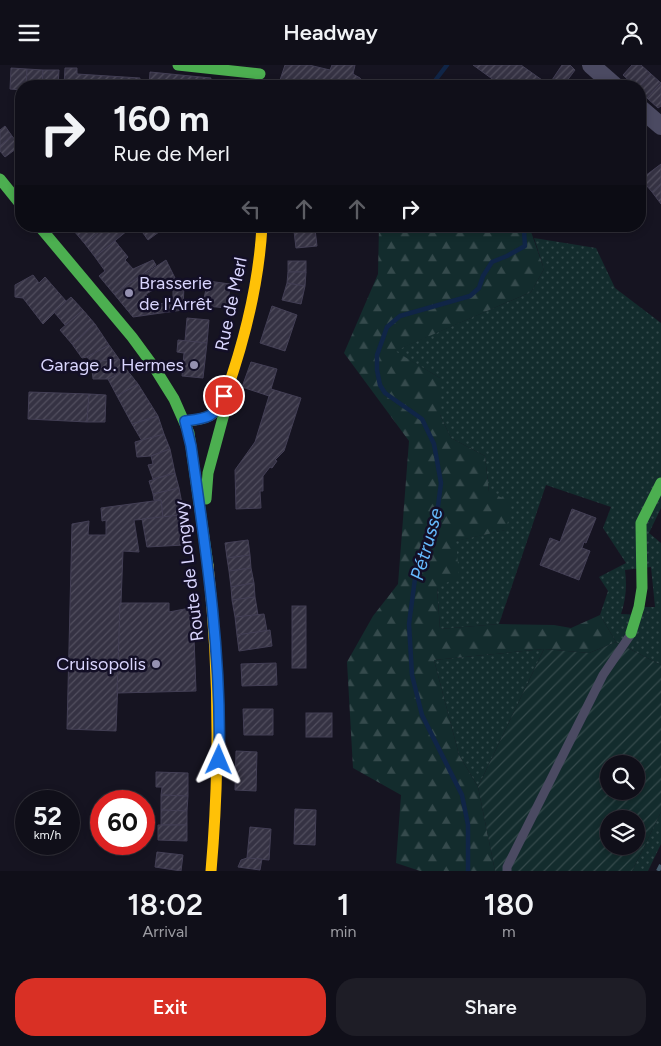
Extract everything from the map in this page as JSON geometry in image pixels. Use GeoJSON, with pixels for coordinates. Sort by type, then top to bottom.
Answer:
{"type":"FeatureCollection","features":[{"type":"Feature","properties":{"kind":"main road"},"geometry":{"type":"LineString","coordinates":[[178,65],[260,69]]}},
{"type":"Feature","properties":{"kind":"main road"},"geometry":{"type":"LineString","coordinates":[[0,179],[15,198]]}},
{"type":"Feature","properties":{"kind":"main road","name":"Route de Longwy"},"geometry":{"type":"LineString","coordinates":[[44,232],[145,352],[185,421],[191,446],[209,568],[216,650],[219,742],[217,823],[211,871]]}},
{"type":"Feature","properties":{"kind":"main road","name":"Rue de Merl"},"geometry":{"type":"LineString","coordinates":[[185,421],[210,417],[218,410],[230,382],[250,311],[258,272],[261,232]]}},
{"type":"Feature","properties":{"kind":"main road"},"geometry":{"type":"LineString","coordinates":[[209,568],[206,495],[208,469],[226,413],[230,382]]}},
{"type":"Feature","properties":{"kind":"main road"},"geometry":{"type":"LineString","coordinates":[[631,633],[639,607],[642,588],[640,523],[661,483]]}},
{"type":"Feature","properties":{"kind":"street"},"geometry":{"type":"LineString","coordinates":[[591,65],[608,80]]}},
{"type":"Feature","properties":{"kind":"street"},"geometry":{"type":"LineString","coordinates":[[646,113],[661,126]]}},
{"type":"Feature","properties":{"kind":"lane"},"geometry":{"type":"LineString","coordinates":[[507,871],[603,675],[631,633]]}},
{"type":"Feature","properties":{"kind":"green space"},"geometry":{"type":"Polygon","coordinates":[[[379,232],[531,232],[544,269],[531,292],[395,351],[440,378],[440,415],[451,438],[485,456],[489,492],[512,502],[506,530],[456,541],[459,576],[437,588],[440,629],[499,624],[554,625],[571,628],[600,615],[616,642],[589,653],[544,649],[434,660],[459,755],[478,787],[495,871],[420,871],[396,863],[401,795],[353,768],[347,662],[373,616],[398,584],[409,441],[344,353],[378,274],[379,232]]]}},
{"type":"Feature","properties":{"kind":"green space"},"geometry":{"type":"Polygon","coordinates":[[[534,238],[596,248],[615,288],[661,323],[661,508],[649,533],[661,543],[661,665],[616,642],[600,615],[608,591],[599,577],[626,563],[603,528],[611,507],[546,485],[499,624],[440,629],[437,587],[455,541],[505,530],[489,492],[485,456],[451,438],[440,415],[440,378],[394,351],[531,292],[544,269],[534,238]],[[651,567],[625,570],[626,592],[621,614],[643,615],[644,607],[655,607],[651,567]]]}},
{"type":"Feature","properties":{"kind":"green space"},"geometry":{"type":"Polygon","coordinates":[[[616,642],[661,665],[661,812],[645,845],[645,810],[600,810],[600,855],[640,855],[632,871],[495,871],[478,787],[544,649],[589,653],[616,642]]]}},
{"type":"Feature","properties":{"kind":"green space"},"geometry":{"type":"Polygon","coordinates":[[[544,649],[478,787],[459,755],[434,660],[544,649]]]}},
{"type":"Feature","properties":{"kind":"green space"},"geometry":{"type":"Polygon","coordinates":[[[661,812],[661,844],[648,871],[632,871],[640,855],[645,855],[645,845],[661,812]]]}},
{"type":"Feature","properties":{"kind":"building"},"geometry":{"type":"Polygon","coordinates":[[[285,65],[309,65],[330,70],[332,65],[355,65],[353,74],[361,80],[280,80],[285,65]]]}},
{"type":"Feature","properties":{"kind":"building"},"geometry":{"type":"Polygon","coordinates":[[[473,65],[521,65],[542,80],[494,80],[473,65]]]}},
{"type":"Feature","properties":{"kind":"building"},"geometry":{"type":"Polygon","coordinates":[[[562,65],[570,65],[575,70],[568,80],[552,80],[562,65]]]}},
{"type":"Feature","properties":{"kind":"building"},"geometry":{"type":"Polygon","coordinates":[[[632,65],[641,65],[651,74],[646,80],[628,80],[623,75],[632,65]]]}},
{"type":"Feature","properties":{"kind":"building"},"geometry":{"type":"Polygon","coordinates":[[[11,68],[27,69],[26,80],[15,80],[15,89],[10,89],[11,68]]]}},
{"type":"Feature","properties":{"kind":"building"},"geometry":{"type":"Polygon","coordinates":[[[65,68],[77,68],[77,74],[140,78],[140,80],[64,80],[65,68]]]}},
{"type":"Feature","properties":{"kind":"building"},"geometry":{"type":"Polygon","coordinates":[[[27,69],[43,70],[42,80],[26,80],[27,69]]]}},
{"type":"Feature","properties":{"kind":"building"},"geometry":{"type":"Polygon","coordinates":[[[43,70],[59,70],[58,80],[42,80],[43,70]]]}},
{"type":"Feature","properties":{"kind":"building"},"geometry":{"type":"Polygon","coordinates":[[[150,72],[211,78],[211,80],[149,80],[150,72]]]}},
{"type":"Feature","properties":{"kind":"building"},"geometry":{"type":"Polygon","coordinates":[[[651,74],[661,83],[647,98],[646,97],[646,80],[651,74]]]}},
{"type":"Feature","properties":{"kind":"building"},"geometry":{"type":"Polygon","coordinates":[[[661,83],[661,106],[658,108],[647,98],[661,83]]]}},
{"type":"Feature","properties":{"kind":"building"},"geometry":{"type":"Polygon","coordinates":[[[5,126],[12,136],[0,146],[0,130],[5,126]]]}},
{"type":"Feature","properties":{"kind":"building"},"geometry":{"type":"Polygon","coordinates":[[[12,136],[15,140],[15,150],[5,157],[0,151],[0,146],[12,136]]]}},
{"type":"Feature","properties":{"kind":"building"},"geometry":{"type":"Polygon","coordinates":[[[661,164],[661,185],[652,192],[646,185],[646,175],[661,164]]]}},
{"type":"Feature","properties":{"kind":"building"},"geometry":{"type":"Polygon","coordinates":[[[661,185],[661,204],[652,192],[661,185]]]}},
{"type":"Feature","properties":{"kind":"building"},"geometry":{"type":"Polygon","coordinates":[[[75,232],[99,232],[85,244],[75,232]]]}},
{"type":"Feature","properties":{"kind":"building"},"geometry":{"type":"Polygon","coordinates":[[[99,232],[126,232],[95,257],[85,244],[99,232]]]}},
{"type":"Feature","properties":{"kind":"building"},"geometry":{"type":"Polygon","coordinates":[[[142,232],[159,232],[148,240],[142,232]]]}},
{"type":"Feature","properties":{"kind":"building"},"geometry":{"type":"Polygon","coordinates":[[[294,232],[315,232],[317,246],[296,248],[294,232]]]}},
{"type":"Feature","properties":{"kind":"building"},"geometry":{"type":"Polygon","coordinates":[[[115,241],[128,257],[125,260],[133,269],[153,260],[156,265],[114,294],[99,276],[105,271],[95,257],[115,241]]]}},
{"type":"Feature","properties":{"kind":"building"},"geometry":{"type":"Polygon","coordinates":[[[166,260],[175,278],[146,294],[154,314],[133,317],[114,294],[166,260]]]}},
{"type":"Feature","properties":{"kind":"building"},"geometry":{"type":"Polygon","coordinates":[[[288,261],[306,261],[306,272],[288,272],[288,261]]]}},
{"type":"Feature","properties":{"kind":"building"},"geometry":{"type":"Polygon","coordinates":[[[288,272],[306,272],[305,286],[287,283],[288,272]]]}},
{"type":"Feature","properties":{"kind":"building"},"geometry":{"type":"Polygon","coordinates":[[[33,275],[39,283],[45,277],[66,301],[43,324],[23,298],[15,297],[15,285],[33,275]]]}},
{"type":"Feature","properties":{"kind":"building"},"geometry":{"type":"Polygon","coordinates":[[[208,281],[230,284],[228,308],[205,306],[206,298],[204,298],[208,281]]]}},
{"type":"Feature","properties":{"kind":"building"},"geometry":{"type":"Polygon","coordinates":[[[287,283],[305,286],[301,304],[282,300],[287,283]]]}},
{"type":"Feature","properties":{"kind":"building"},"geometry":{"type":"Polygon","coordinates":[[[173,285],[184,285],[183,310],[154,314],[151,305],[173,302],[173,285]]]}},
{"type":"Feature","properties":{"kind":"building"},"geometry":{"type":"Polygon","coordinates":[[[71,297],[83,310],[65,325],[54,312],[71,297]]]}},
{"type":"Feature","properties":{"kind":"building"},"geometry":{"type":"Polygon","coordinates":[[[272,306],[297,315],[285,351],[260,343],[272,306]]]}},
{"type":"Feature","properties":{"kind":"building"},"geometry":{"type":"Polygon","coordinates":[[[83,310],[95,324],[72,344],[60,330],[83,310]]]}},
{"type":"Feature","properties":{"kind":"building"},"geometry":{"type":"Polygon","coordinates":[[[187,318],[209,320],[207,343],[185,341],[187,318]]]}},
{"type":"Feature","properties":{"kind":"building"},"geometry":{"type":"Polygon","coordinates":[[[95,324],[109,345],[82,358],[72,344],[95,324]]]}},
{"type":"Feature","properties":{"kind":"building","name":"Garage J. Hermes"},"geometry":{"type":"Polygon","coordinates":[[[178,340],[207,343],[203,378],[182,376],[184,353],[177,352],[178,340]]]}},
{"type":"Feature","properties":{"kind":"building"},"geometry":{"type":"Polygon","coordinates":[[[109,345],[119,359],[91,362],[87,357],[109,345]]]}},
{"type":"Feature","properties":{"kind":"building"},"geometry":{"type":"Polygon","coordinates":[[[119,359],[127,370],[108,379],[93,379],[91,362],[119,359]]]}},
{"type":"Feature","properties":{"kind":"building"},"geometry":{"type":"Polygon","coordinates":[[[251,362],[277,369],[271,389],[301,398],[284,451],[275,460],[277,461],[272,468],[270,467],[263,476],[263,491],[260,491],[261,508],[236,509],[235,470],[255,442],[269,396],[242,387],[251,362]]]}},
{"type":"Feature","properties":{"kind":"building"},"geometry":{"type":"Polygon","coordinates":[[[127,370],[138,384],[117,396],[108,379],[127,370]]]}},
{"type":"Feature","properties":{"kind":"building"},"geometry":{"type":"Polygon","coordinates":[[[138,384],[158,416],[132,424],[117,396],[138,384]]]}},
{"type":"Feature","properties":{"kind":"building"},"geometry":{"type":"Polygon","coordinates":[[[29,392],[89,394],[87,422],[28,419],[29,392]]]}},
{"type":"Feature","properties":{"kind":"building"},"geometry":{"type":"Polygon","coordinates":[[[89,394],[106,395],[105,422],[87,422],[89,394]]]}},
{"type":"Feature","properties":{"kind":"building"},"geometry":{"type":"Polygon","coordinates":[[[158,416],[164,434],[142,441],[132,424],[158,416]]]}},
{"type":"Feature","properties":{"kind":"building"},"geometry":{"type":"Polygon","coordinates":[[[164,434],[170,449],[151,456],[137,457],[135,442],[164,434]]]}},
{"type":"Feature","properties":{"kind":"building"},"geometry":{"type":"Polygon","coordinates":[[[170,449],[175,473],[153,479],[148,465],[153,464],[151,456],[170,449]]]}},
{"type":"Feature","properties":{"kind":"building"},"geometry":{"type":"Polygon","coordinates":[[[175,473],[179,488],[153,494],[149,481],[175,473]]]}},
{"type":"Feature","properties":{"kind":"building"},"geometry":{"type":"Polygon","coordinates":[[[179,488],[184,514],[163,518],[161,500],[154,500],[153,494],[179,488]]]}},
{"type":"Feature","properties":{"kind":"building"},"geometry":{"type":"Polygon","coordinates":[[[161,500],[163,518],[134,520],[139,552],[123,551],[116,731],[67,729],[72,524],[89,521],[88,535],[106,535],[106,520],[102,521],[101,508],[161,500]]]}},
{"type":"Feature","properties":{"kind":"building"},"geometry":{"type":"Polygon","coordinates":[[[572,509],[596,518],[586,543],[584,542],[582,548],[590,551],[579,580],[540,565],[550,538],[560,542],[572,509]]]}},
{"type":"Feature","properties":{"kind":"building"},"geometry":{"type":"Polygon","coordinates":[[[180,515],[184,545],[147,547],[142,519],[180,515]]]}},
{"type":"Feature","properties":{"kind":"building"},"geometry":{"type":"Polygon","coordinates":[[[248,540],[250,555],[227,558],[225,543],[248,540]]]}},
{"type":"Feature","properties":{"kind":"building"},"geometry":{"type":"Polygon","coordinates":[[[250,555],[251,568],[229,571],[227,558],[250,555]]]}},
{"type":"Feature","properties":{"kind":"building"},"geometry":{"type":"Polygon","coordinates":[[[251,568],[254,583],[231,587],[229,571],[251,568]]]}},
{"type":"Feature","properties":{"kind":"building"},"geometry":{"type":"Polygon","coordinates":[[[254,583],[255,597],[232,600],[231,587],[254,583]]]}},
{"type":"Feature","properties":{"kind":"building"},"geometry":{"type":"Polygon","coordinates":[[[255,597],[258,615],[235,617],[232,600],[255,597]]]}},
{"type":"Feature","properties":{"kind":"building","name":"Cruisopolis"},"geometry":{"type":"Polygon","coordinates":[[[120,603],[169,603],[169,612],[190,608],[194,637],[196,691],[117,693],[120,603]]]}},
{"type":"Feature","properties":{"kind":"building"},"geometry":{"type":"Polygon","coordinates":[[[292,606],[306,606],[306,668],[292,668],[292,606]]]}},
{"type":"Feature","properties":{"kind":"building"},"geometry":{"type":"Polygon","coordinates":[[[264,614],[267,631],[237,635],[235,617],[264,614]]]}},
{"type":"Feature","properties":{"kind":"building"},"geometry":{"type":"Polygon","coordinates":[[[270,630],[272,646],[239,651],[237,635],[270,630]]]}},
{"type":"Feature","properties":{"kind":"building"},"geometry":{"type":"Polygon","coordinates":[[[276,663],[277,685],[242,686],[241,664],[276,663]]]}},
{"type":"Feature","properties":{"kind":"building"},"geometry":{"type":"Polygon","coordinates":[[[243,709],[273,709],[273,735],[244,735],[243,709]]]}},
{"type":"Feature","properties":{"kind":"building"},"geometry":{"type":"Polygon","coordinates":[[[306,713],[332,713],[332,737],[306,737],[306,713]]]}},
{"type":"Feature","properties":{"kind":"building"},"geometry":{"type":"Polygon","coordinates":[[[236,751],[257,752],[256,791],[235,790],[236,751]]]}},
{"type":"Feature","properties":{"kind":"building"},"geometry":{"type":"Polygon","coordinates":[[[156,772],[188,773],[188,796],[161,795],[162,787],[156,787],[156,772]]]}},
{"type":"Feature","properties":{"kind":"building"},"geometry":{"type":"Polygon","coordinates":[[[161,795],[188,796],[187,811],[161,810],[161,795]]]}},
{"type":"Feature","properties":{"kind":"building"},"geometry":{"type":"Polygon","coordinates":[[[295,809],[316,810],[315,845],[294,844],[295,809]]]}},
{"type":"Feature","properties":{"kind":"building"},"geometry":{"type":"Polygon","coordinates":[[[161,810],[187,811],[187,825],[161,825],[161,810]]]}},
{"type":"Feature","properties":{"kind":"building"},"geometry":{"type":"Polygon","coordinates":[[[158,825],[187,825],[187,841],[158,840],[158,825]]]}},
{"type":"Feature","properties":{"kind":"building"},"geometry":{"type":"Polygon","coordinates":[[[250,827],[271,829],[269,860],[247,858],[250,827]]]}},
{"type":"Feature","properties":{"kind":"building"},"geometry":{"type":"Polygon","coordinates":[[[157,852],[183,855],[181,871],[155,867],[157,852]]]}},
{"type":"Feature","properties":{"kind":"building"},"geometry":{"type":"Polygon","coordinates":[[[247,858],[262,859],[260,870],[238,867],[241,860],[247,858]]]}},
{"type":"Feature","properties":{"kind":"waterway","name":"Pétrusse"},"geometry":{"type":"LineString","coordinates":[[436,80],[447,65]]}},
{"type":"Feature","properties":{"kind":"waterway","name":"Pétrusse"},"geometry":{"type":"LineString","coordinates":[[468,871],[468,825],[462,795],[422,715],[412,675],[409,624],[416,571],[437,514],[441,483],[434,444],[422,419],[385,393],[380,385],[377,355],[387,327],[400,316],[470,296],[479,288],[483,276],[492,262],[525,246],[524,232]]}},
{"type":"Feature","properties":{"kind":"railway"},"geometry":{"type":"LineString","coordinates":[[658,871],[661,865]]}},
{"type":"Feature","properties":{"kind":"traffic: fast"},"geometry":{"type":"LineString","coordinates":[[178,65],[260,74]]}},
{"type":"Feature","properties":{"kind":"traffic: fast"},"geometry":{"type":"LineString","coordinates":[[0,179],[15,198]]}},
{"type":"Feature","properties":{"kind":"traffic: fast"},"geometry":{"type":"LineString","coordinates":[[44,232],[132,337],[174,399],[189,433],[208,565]]}},
{"type":"Feature","properties":{"kind":"traffic: fast"},"geometry":{"type":"LineString","coordinates":[[206,499],[208,473],[228,399]]}},
{"type":"Feature","properties":{"kind":"traffic: fast"},"geometry":{"type":"LineString","coordinates":[[631,633],[639,607],[642,588],[641,523],[661,483]]}},
{"type":"Feature","properties":{"kind":"traffic: slow"},"geometry":{"type":"LineString","coordinates":[[185,421],[211,415],[223,401],[250,310],[258,268],[261,232]]}},
{"type":"Feature","properties":{"kind":"traffic: slow"},"geometry":{"type":"LineString","coordinates":[[208,565],[212,603],[217,718],[216,794],[211,871]]}},
{"type":"Feature","properties":{"kind":"place","name":"Brasserie de l'Arrêt"},"geometry":{"type":"Point","coordinates":[129,293]}},
{"type":"Feature","properties":{"kind":"place","name":"Garage J. Hermes"},"geometry":{"type":"Point","coordinates":[194,365]}},
{"type":"Feature","properties":{"kind":"place","name":"Cruisopolis"},"geometry":{"type":"Point","coordinates":[156,664]}},
{"type":"Feature","properties":{"kind":"route"},"geometry":{"type":"LineString","coordinates":[[219,760],[216,650],[209,568],[189,433],[185,421],[210,417],[218,410],[224,396]]}}]}
